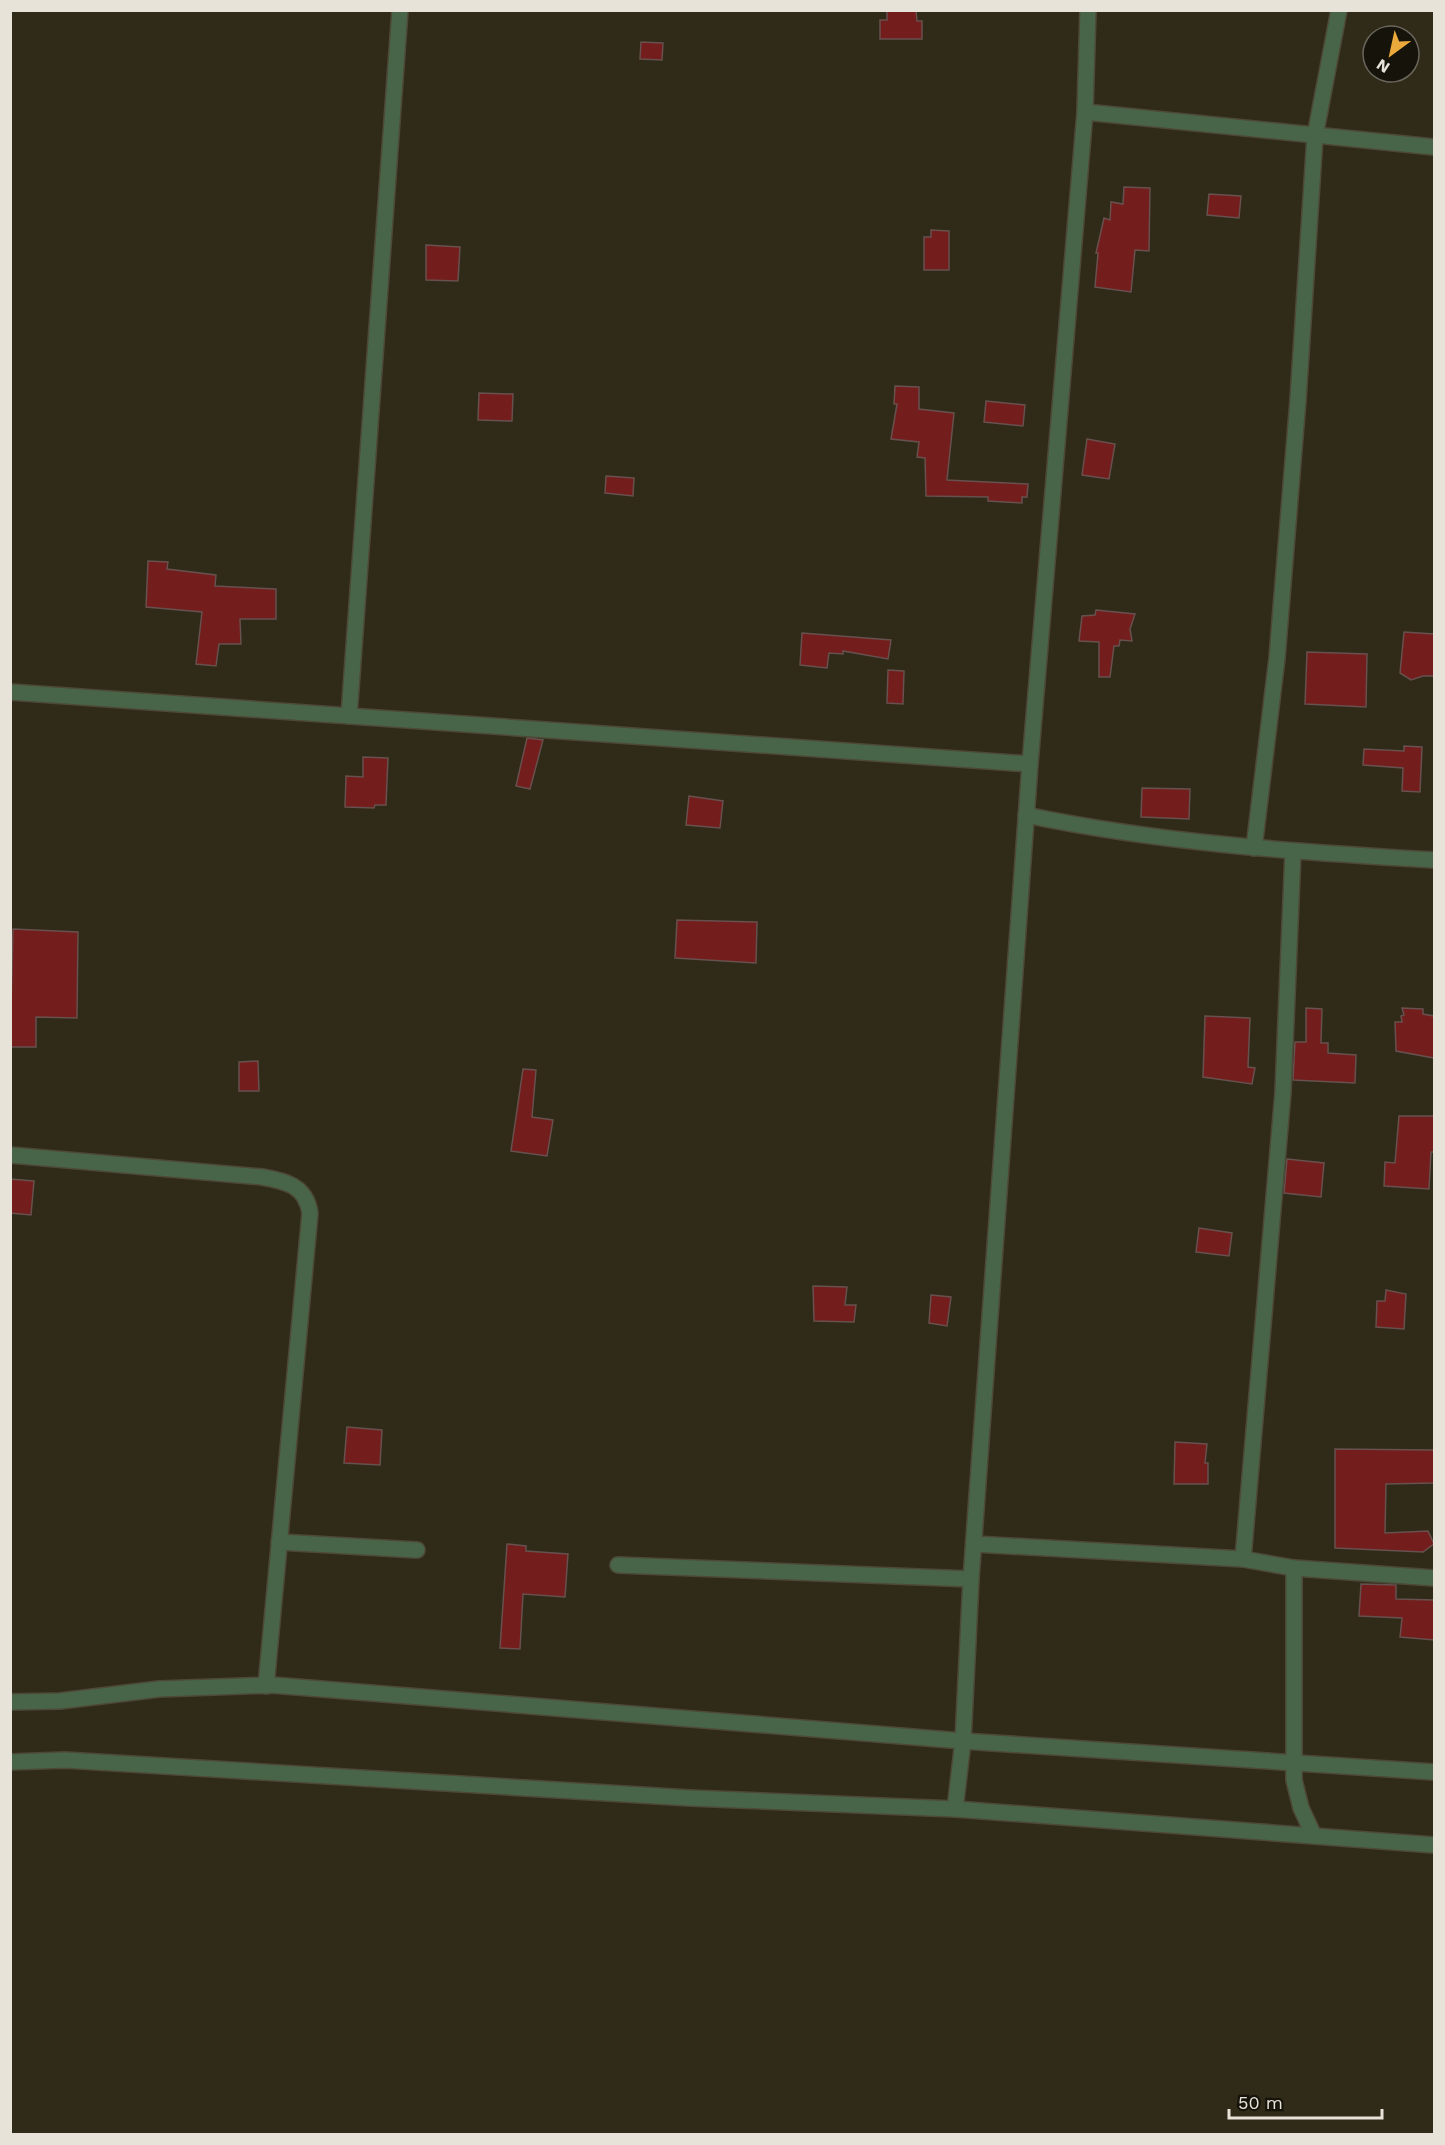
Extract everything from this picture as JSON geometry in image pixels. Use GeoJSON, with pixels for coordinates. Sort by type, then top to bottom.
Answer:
{"type":"FeatureCollection","features":[{"type":"Feature","properties":{"kind":"street"},"geometry":{"type":"LineString","coordinates":[[349,716],[400,10]]}},
{"type":"Feature","properties":{"kind":"street"},"geometry":{"type":"LineString","coordinates":[[955,1809],[963,1741],[971,1579],[1026,815],[1085,112],[1088,10]]}},
{"type":"Feature","properties":{"kind":"street"},"geometry":{"type":"LineString","coordinates":[[1254,848],[1277,658],[1315,136],[1339,10]]}},
{"type":"Feature","properties":{"kind":"street"},"geometry":{"type":"LineString","coordinates":[[1085,112],[1434,147]]}},
{"type":"Feature","properties":{"kind":"street"},"geometry":{"type":"LineString","coordinates":[[10,692],[1030,764]]}},
{"type":"Feature","properties":{"kind":"street"},"geometry":{"type":"LineString","coordinates":[[1026,815],[1089,828],[1254,848],[1434,860]]}},
{"type":"Feature","properties":{"kind":"street"},"geometry":{"type":"LineString","coordinates":[[1243,1559],[1283,1092],[1293,852]]}},
{"type":"Feature","properties":{"kind":"street"},"geometry":{"type":"LineString","coordinates":[[10,1155],[262,1177],[284,1181],[304,1195],[310,1213],[266,1686]]}},
{"type":"Feature","properties":{"kind":"street"},"geometry":{"type":"LineString","coordinates":[[279,1542],[417,1550]]}},
{"type":"Feature","properties":{"kind":"street"},"geometry":{"type":"LineString","coordinates":[[974,1544],[1243,1559],[1294,1568],[1434,1578]]}},
{"type":"Feature","properties":{"kind":"street"},"geometry":{"type":"LineString","coordinates":[[618,1565],[971,1579]]}},
{"type":"Feature","properties":{"kind":"street"},"geometry":{"type":"LineString","coordinates":[[1294,1568],[1294,1780],[1301,1808],[1314,1836]]}},
{"type":"Feature","properties":{"kind":"street"},"geometry":{"type":"LineString","coordinates":[[10,1702],[60,1701],[159,1689],[266,1686],[963,1741],[1434,1772]]}},
{"type":"Feature","properties":{"kind":"street"},"geometry":{"type":"LineString","coordinates":[[10,1762],[65,1760],[690,1798],[955,1809],[1434,1845]]}},
{"type":"Feature","properties":{"kind":"building"},"geometry":{"type":"Polygon","coordinates":[[[887,10],[916,10],[917,21],[922,21],[922,39],[880,39],[880,20],[887,20],[887,10]]]}},
{"type":"Feature","properties":{"kind":"building"},"geometry":{"type":"Polygon","coordinates":[[[641,42],[663,43],[662,60],[640,59],[641,42]]]}},
{"type":"Feature","properties":{"kind":"building"},"geometry":{"type":"Polygon","coordinates":[[[1124,187],[1150,188],[1149,251],[1135,250],[1131,292],[1095,287],[1098,253],[1096,253],[1104,218],[1110,220],[1111,202],[1123,204],[1124,187]]]}},
{"type":"Feature","properties":{"kind":"building"},"geometry":{"type":"Polygon","coordinates":[[[1209,194],[1241,196],[1239,218],[1207,215],[1209,194]]]}},
{"type":"Feature","properties":{"kind":"building"},"geometry":{"type":"Polygon","coordinates":[[[931,230],[949,231],[949,270],[924,270],[924,237],[931,237],[931,230]]]}},
{"type":"Feature","properties":{"kind":"building"},"geometry":{"type":"Polygon","coordinates":[[[426,245],[460,247],[458,281],[426,280],[426,245]]]}},
{"type":"Feature","properties":{"kind":"building"},"geometry":{"type":"Polygon","coordinates":[[[895,386],[919,387],[919,409],[954,413],[947,480],[1028,484],[1027,497],[1022,497],[1022,503],[988,501],[988,497],[926,496],[925,458],[917,457],[919,442],[891,439],[897,404],[894,404],[895,386]]]}},
{"type":"Feature","properties":{"kind":"building"},"geometry":{"type":"Polygon","coordinates":[[[479,393],[513,394],[512,421],[478,420],[479,393]]]}},
{"type":"Feature","properties":{"kind":"building"},"geometry":{"type":"Polygon","coordinates":[[[986,401],[1025,405],[1023,426],[984,422],[986,401]]]}},
{"type":"Feature","properties":{"kind":"building"},"geometry":{"type":"Polygon","coordinates":[[[1087,439],[1115,444],[1109,479],[1082,475],[1087,439]]]}},
{"type":"Feature","properties":{"kind":"building"},"geometry":{"type":"Polygon","coordinates":[[[606,476],[634,478],[633,496],[605,493],[606,476]]]}},
{"type":"Feature","properties":{"kind":"building"},"geometry":{"type":"Polygon","coordinates":[[[148,561],[168,562],[167,569],[216,575],[215,586],[276,589],[276,619],[240,619],[241,644],[219,644],[216,666],[196,664],[202,612],[146,607],[148,561]]]}},
{"type":"Feature","properties":{"kind":"building"},"geometry":{"type":"Polygon","coordinates":[[[1096,610],[1135,614],[1130,629],[1132,641],[1120,640],[1119,646],[1114,646],[1110,677],[1099,677],[1099,642],[1079,641],[1082,616],[1095,615],[1096,610]]]}},
{"type":"Feature","properties":{"kind":"building"},"geometry":{"type":"Polygon","coordinates":[[[1404,632],[1434,634],[1434,676],[1423,676],[1411,680],[1400,673],[1404,632]]]}},
{"type":"Feature","properties":{"kind":"building"},"geometry":{"type":"Polygon","coordinates":[[[802,633],[891,640],[888,659],[843,651],[843,654],[829,653],[827,668],[800,665],[802,633]]]}},
{"type":"Feature","properties":{"kind":"building"},"geometry":{"type":"Polygon","coordinates":[[[1307,652],[1367,654],[1366,707],[1305,704],[1307,652]]]}},
{"type":"Feature","properties":{"kind":"building"},"geometry":{"type":"Polygon","coordinates":[[[888,670],[904,671],[903,704],[887,703],[888,670]]]}},
{"type":"Feature","properties":{"kind":"building"},"geometry":{"type":"Polygon","coordinates":[[[527,738],[543,740],[530,789],[516,786],[527,738]]]}},
{"type":"Feature","properties":{"kind":"building"},"geometry":{"type":"Polygon","coordinates":[[[1404,746],[1422,747],[1420,792],[1402,791],[1403,768],[1363,765],[1364,749],[1404,751],[1404,746]]]}},
{"type":"Feature","properties":{"kind":"building"},"geometry":{"type":"Polygon","coordinates":[[[363,757],[388,758],[386,805],[375,805],[374,808],[345,807],[346,776],[363,777],[363,757]]]}},
{"type":"Feature","properties":{"kind":"building"},"geometry":{"type":"Polygon","coordinates":[[[1142,788],[1190,789],[1189,819],[1141,817],[1142,788]]]}},
{"type":"Feature","properties":{"kind":"building"},"geometry":{"type":"Polygon","coordinates":[[[689,796],[723,801],[720,828],[686,825],[689,796]]]}},
{"type":"Feature","properties":{"kind":"building"},"geometry":{"type":"Polygon","coordinates":[[[677,920],[757,922],[756,963],[675,958],[677,920]]]}},
{"type":"Feature","properties":{"kind":"building"},"geometry":{"type":"Polygon","coordinates":[[[13,929],[78,932],[77,1018],[36,1017],[36,1047],[10,1047],[13,929]]]}},
{"type":"Feature","properties":{"kind":"building"},"geometry":{"type":"Polygon","coordinates":[[[1306,1008],[1322,1009],[1321,1043],[1328,1043],[1328,1053],[1356,1055],[1355,1083],[1293,1080],[1295,1042],[1306,1042],[1306,1008]]]}},
{"type":"Feature","properties":{"kind":"building"},"geometry":{"type":"Polygon","coordinates":[[[1402,1008],[1423,1009],[1423,1014],[1434,1016],[1434,1058],[1396,1051],[1395,1022],[1402,1022],[1401,1016],[1404,1015],[1402,1008]]]}},
{"type":"Feature","properties":{"kind":"building"},"geometry":{"type":"Polygon","coordinates":[[[1205,1016],[1250,1018],[1248,1067],[1255,1068],[1252,1084],[1203,1077],[1205,1016]]]}},
{"type":"Feature","properties":{"kind":"building"},"geometry":{"type":"Polygon","coordinates":[[[258,1061],[259,1091],[239,1091],[239,1062],[258,1061]]]}},
{"type":"Feature","properties":{"kind":"building"},"geometry":{"type":"Polygon","coordinates":[[[523,1069],[536,1070],[532,1117],[553,1120],[547,1156],[511,1151],[523,1069]]]}},
{"type":"Feature","properties":{"kind":"building"},"geometry":{"type":"Polygon","coordinates":[[[1399,1116],[1434,1116],[1434,1152],[1431,1152],[1429,1189],[1384,1186],[1385,1162],[1395,1163],[1399,1116]]]}},
{"type":"Feature","properties":{"kind":"building"},"geometry":{"type":"Polygon","coordinates":[[[1287,1159],[1324,1163],[1321,1197],[1284,1193],[1287,1159]]]}},
{"type":"Feature","properties":{"kind":"building"},"geometry":{"type":"Polygon","coordinates":[[[10,1179],[34,1181],[31,1215],[10,1213],[10,1179]]]}},
{"type":"Feature","properties":{"kind":"building"},"geometry":{"type":"Polygon","coordinates":[[[1199,1228],[1232,1233],[1229,1256],[1196,1252],[1199,1228]]]}},
{"type":"Feature","properties":{"kind":"building"},"geometry":{"type":"Polygon","coordinates":[[[813,1286],[847,1287],[845,1305],[856,1305],[854,1322],[814,1321],[813,1286]]]}},
{"type":"Feature","properties":{"kind":"building"},"geometry":{"type":"Polygon","coordinates":[[[1386,1290],[1406,1294],[1404,1329],[1376,1327],[1377,1301],[1385,1301],[1386,1290]]]}},
{"type":"Feature","properties":{"kind":"building"},"geometry":{"type":"Polygon","coordinates":[[[931,1295],[951,1297],[947,1326],[929,1323],[931,1295]]]}},
{"type":"Feature","properties":{"kind":"building"},"geometry":{"type":"Polygon","coordinates":[[[347,1427],[382,1430],[380,1465],[344,1463],[347,1427]]]}},
{"type":"Feature","properties":{"kind":"building"},"geometry":{"type":"Polygon","coordinates":[[[1175,1442],[1207,1444],[1205,1463],[1208,1463],[1208,1484],[1174,1484],[1175,1442]]]}},
{"type":"Feature","properties":{"kind":"building"},"geometry":{"type":"Polygon","coordinates":[[[1335,1449],[1434,1450],[1434,1483],[1386,1484],[1385,1533],[1428,1531],[1434,1544],[1423,1552],[1335,1548],[1335,1449]]]}},
{"type":"Feature","properties":{"kind":"building"},"geometry":{"type":"Polygon","coordinates":[[[507,1544],[526,1546],[526,1551],[568,1554],[565,1597],[523,1594],[520,1649],[500,1648],[507,1544]]]}},
{"type":"Feature","properties":{"kind":"building"},"geometry":{"type":"Polygon","coordinates":[[[1361,1584],[1396,1585],[1396,1599],[1434,1600],[1434,1640],[1400,1637],[1402,1618],[1359,1616],[1361,1584]]]}}]}
